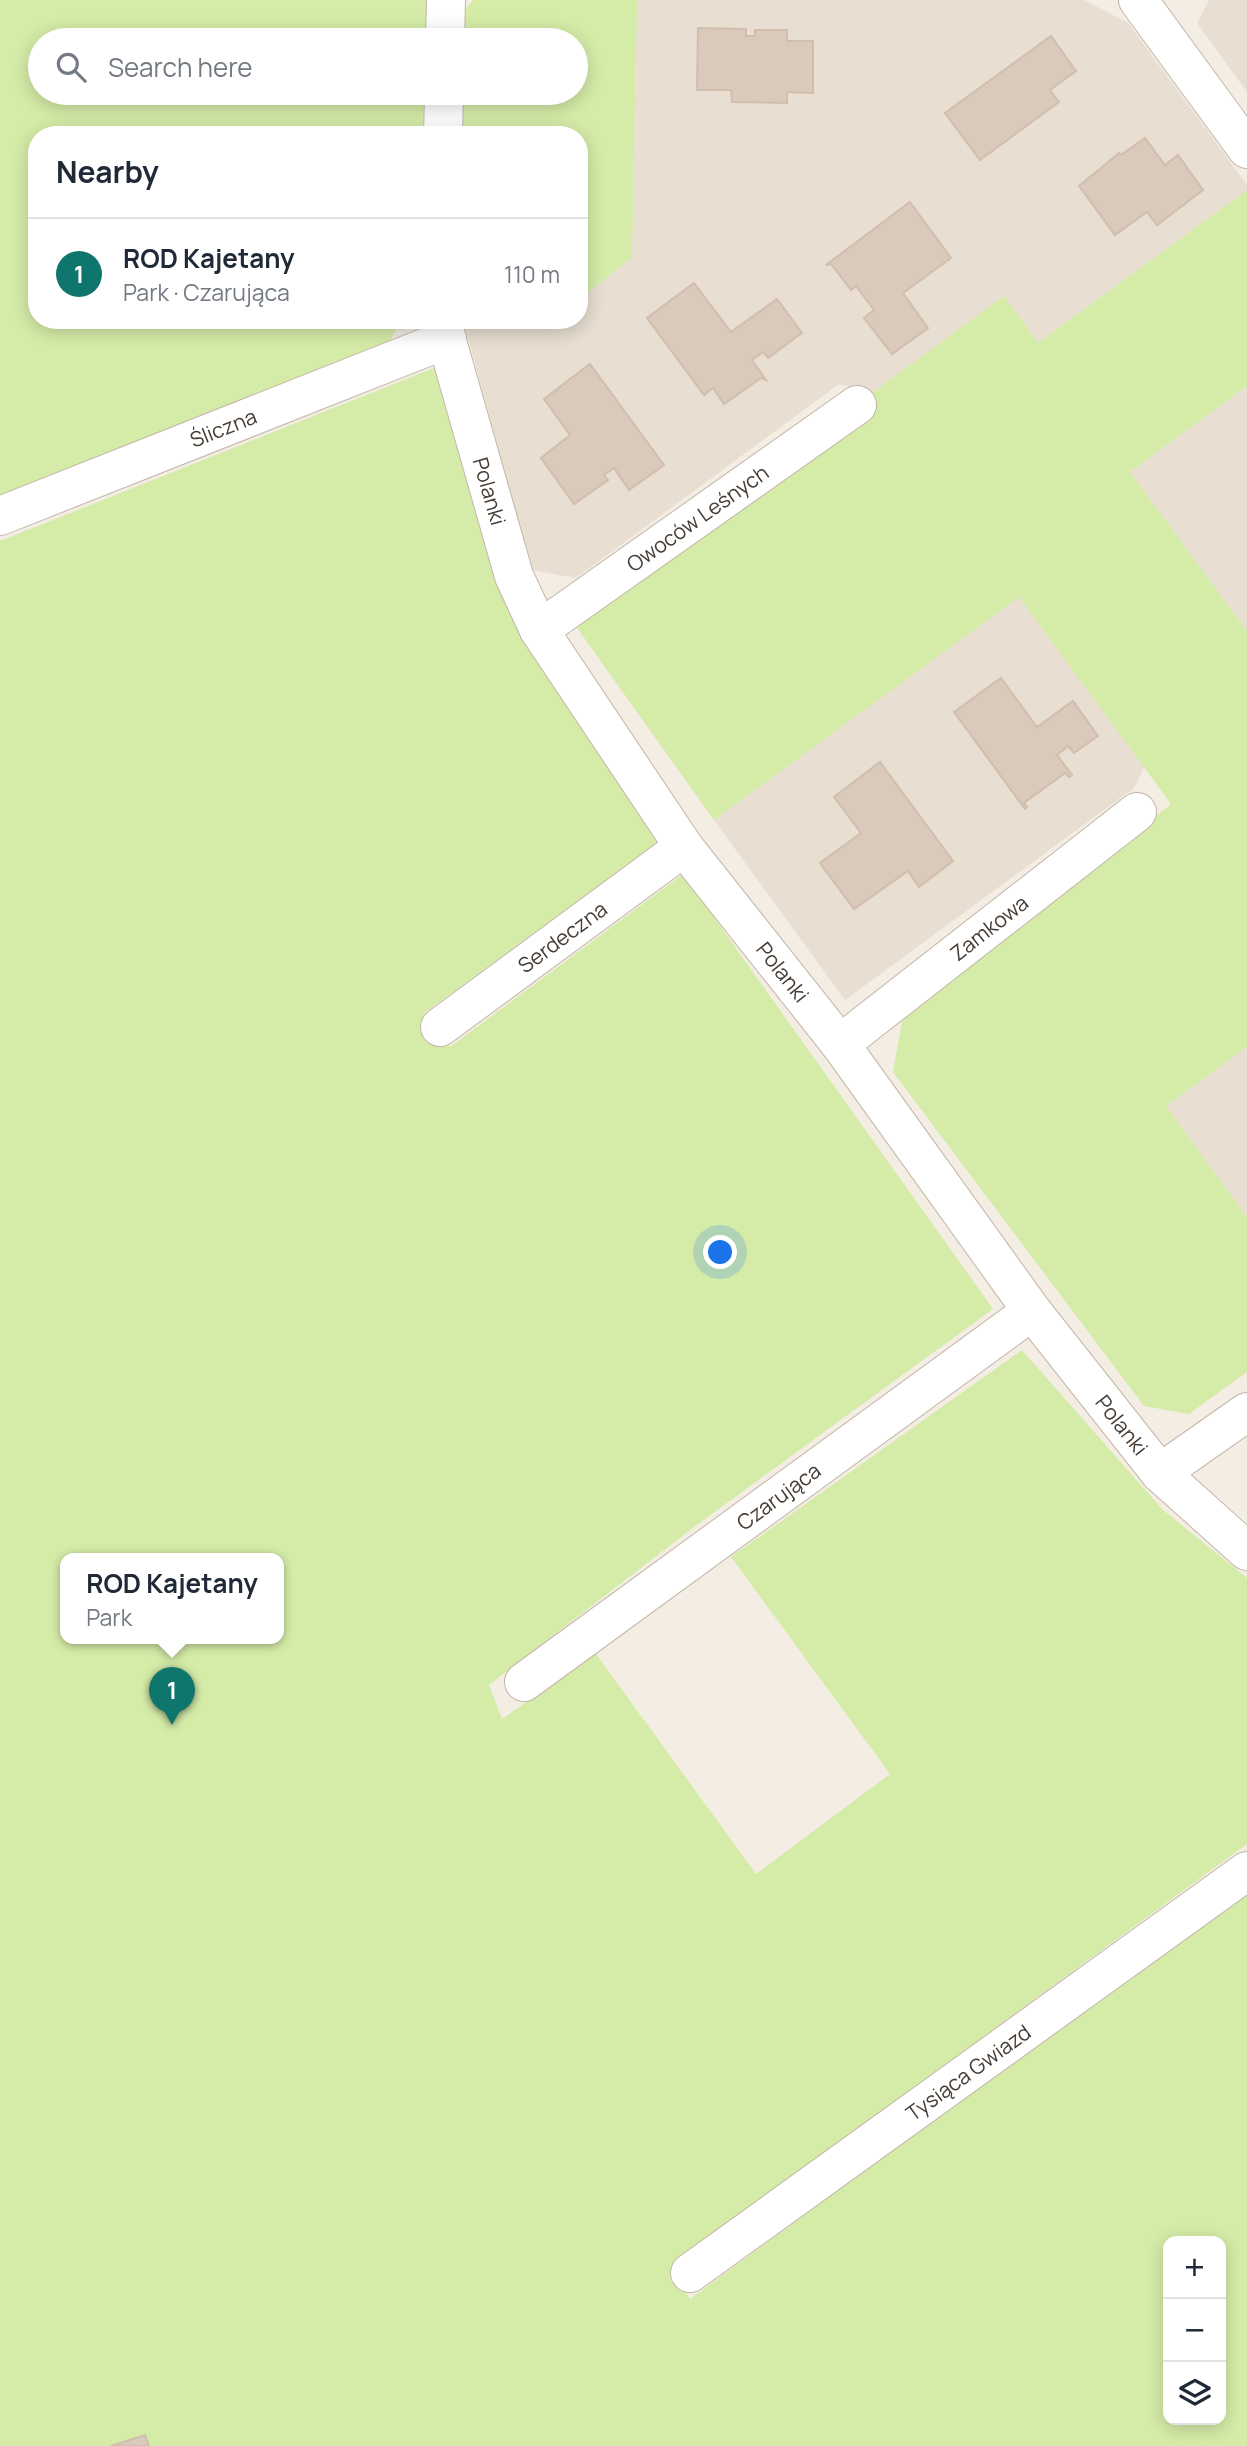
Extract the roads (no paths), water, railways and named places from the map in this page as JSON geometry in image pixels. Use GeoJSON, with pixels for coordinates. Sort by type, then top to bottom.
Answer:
{"type":"FeatureCollection","features":[{"type":"Feature","properties":{"kind":"street"},"geometry":{"type":"LineString","coordinates":[[445,28],[446,0]]}},
{"type":"Feature","properties":{"kind":"street"},"geometry":{"type":"LineString","coordinates":[[1138,0],[1247,149]]}},
{"type":"Feature","properties":{"kind":"street"},"geometry":{"type":"LineString","coordinates":[[443,126],[444,105]]}},
{"type":"Feature","properties":{"kind":"street","name":"Śliczna"},"geometry":{"type":"LineString","coordinates":[[0,516],[444,330]]}},
{"type":"Feature","properties":{"kind":"street","name":"Polanki"},"geometry":{"type":"LineString","coordinates":[[444,330],[514,576],[538,630],[684,847],[840,1044],[1032,1311],[1160,1473],[1247,1551]]}},
{"type":"Feature","properties":{"kind":"street","name":"Owoców Leśnych"},"geometry":{"type":"LineString","coordinates":[[538,630],[857,405]]}},
{"type":"Feature","properties":{"kind":"street","name":"Zamkowa"},"geometry":{"type":"LineString","coordinates":[[840,1044],[1137,812]]}},
{"type":"Feature","properties":{"kind":"street","name":"Serdeczna"},"geometry":{"type":"LineString","coordinates":[[440,1027],[684,847]]}},
{"type":"Feature","properties":{"kind":"street","name":"Czarująca"},"geometry":{"type":"LineString","coordinates":[[524,1682],[1032,1311]]}},
{"type":"Feature","properties":{"kind":"street"},"geometry":{"type":"LineString","coordinates":[[1160,1473],[1247,1412]]}},
{"type":"Feature","properties":{"kind":"street","name":"Tysiąca Gwiazd"},"geometry":{"type":"LineString","coordinates":[[690,2273],[1247,1871]]}},
{"type":"Feature","properties":{"kind":"place","name":"ROD Kajetany"},"geometry":{"type":"Point","coordinates":[172,1725]}}]}
